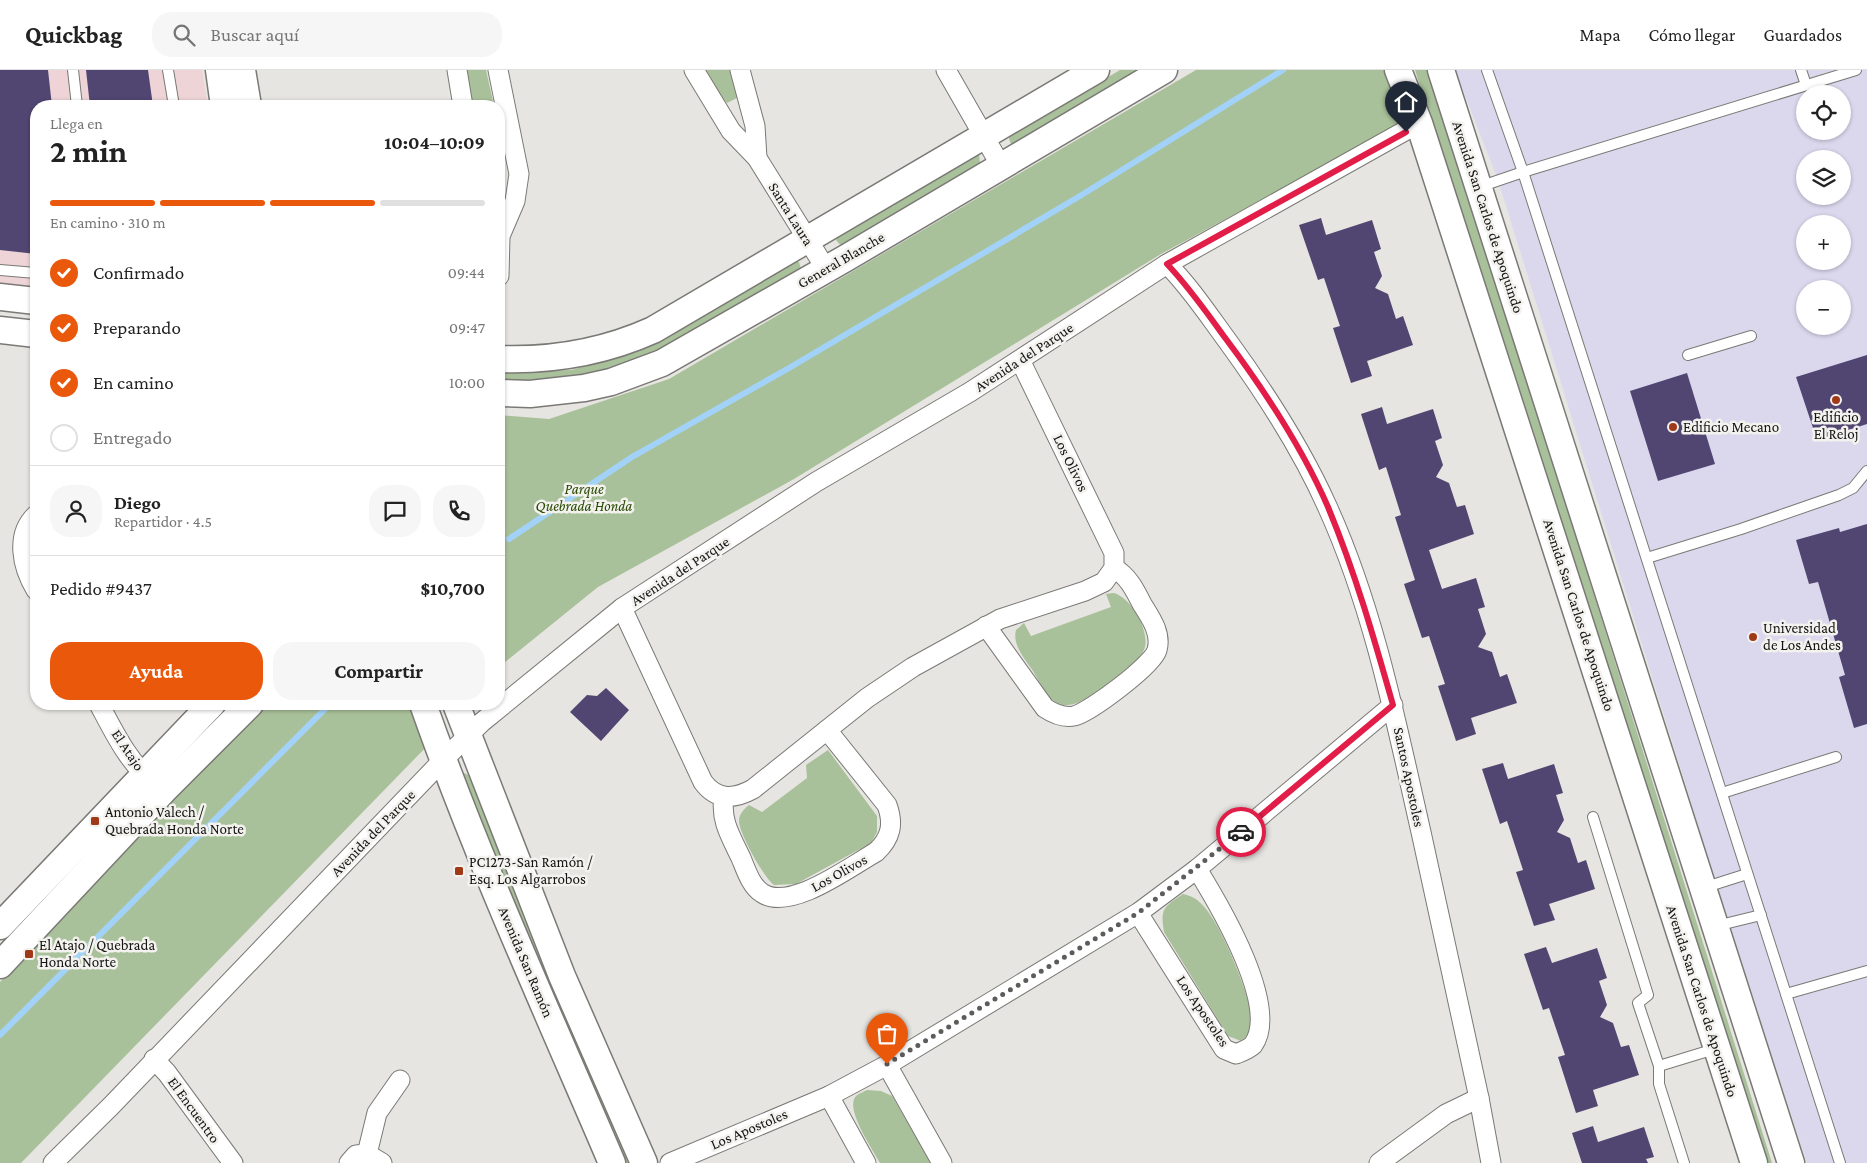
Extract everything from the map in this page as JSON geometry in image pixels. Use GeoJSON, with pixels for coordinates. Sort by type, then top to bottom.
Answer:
{"type":"FeatureCollection","features":[{"type":"Feature","properties":{"kind":"street"},"geometry":{"type":"LineString","coordinates":[[219,70],[223,100]]}},
{"type":"Feature","properties":{"kind":"street"},"geometry":{"type":"LineString","coordinates":[[242,70],[247,100]]}},
{"type":"Feature","properties":{"kind":"street"},"geometry":{"type":"LineString","coordinates":[[456,70],[462,100]]}},
{"type":"Feature","properties":{"kind":"street"},"geometry":{"type":"LineString","coordinates":[[498,70],[504,100]]}},
{"type":"Feature","properties":{"kind":"street","name":"Santa Laura"},"geometry":{"type":"LineString","coordinates":[[694,70],[731,131],[757,158],[826,270]]}},
{"type":"Feature","properties":{"kind":"street","name":"Santa Laura"},"geometry":{"type":"LineString","coordinates":[[740,70],[756,126],[757,158]]}},
{"type":"Feature","properties":{"kind":"street"},"geometry":{"type":"LineString","coordinates":[[946,70],[1002,166]]}},
{"type":"Feature","properties":{"kind":"street"},"geometry":{"type":"LineString","coordinates":[[505,359],[551,358],[581,354],[632,339],[674,319],[1096,70]]}},
{"type":"Feature","properties":{"kind":"street","name":"General Blanche"},"geometry":{"type":"LineString","coordinates":[[505,394],[558,392],[611,382],[637,374],[662,363],[826,270],[1164,70]]}},
{"type":"Feature","properties":{"kind":"street","name":"Avenida San Carlos de Apoquindo"},"geometry":{"type":"LineString","coordinates":[[1398,70],[1419,123],[1754,1163]]}},
{"type":"Feature","properties":{"kind":"street","name":"Avenida San Carlos de Apoquindo"},"geometry":{"type":"LineString","coordinates":[[1441,70],[1791,1163]]}},
{"type":"Feature","properties":{"kind":"street"},"geometry":{"type":"LineString","coordinates":[[505,105],[519,174],[515,201],[505,222]]}},
{"type":"Feature","properties":{"kind":"street","name":"Avenida del Parque"},"geometry":{"type":"LineString","coordinates":[[505,705],[582,639],[622,608],[816,482],[1020,360],[1167,264],[1419,123]]}},
{"type":"Feature","properties":{"kind":"street","name":"Santos Apostoles"},"geometry":{"type":"LineString","coordinates":[[1167,264],[1184,282],[1260,385],[1293,440],[1327,506],[1369,619],[1393,705],[1492,1163]]}},
{"type":"Feature","properties":{"kind":"street"},"geometry":{"type":"LineString","coordinates":[[0,296],[30,300]]}},
{"type":"Feature","properties":{"kind":"street"},"geometry":{"type":"LineString","coordinates":[[0,330],[30,333]]}},
{"type":"Feature","properties":{"kind":"street","name":"Los Olivos"},"geometry":{"type":"LineString","coordinates":[[1020,360],[1112,548],[1115,558],[1114,568]]}},
{"type":"Feature","properties":{"kind":"street"},"geometry":{"type":"LineString","coordinates":[[30,520],[24,533],[22,548],[30,570]]}},
{"type":"Feature","properties":{"kind":"street"},"geometry":{"type":"LineString","coordinates":[[622,608],[703,782],[712,792],[724,797],[740,796],[753,789],[827,730],[913,667],[986,626],[1024,610],[1096,586],[1109,578],[1114,568],[1131,583],[1155,627],[1158,649],[1151,661],[1092,709],[1068,716],[1059,715],[1045,708],[986,626]]}},
{"type":"Feature","properties":{"kind":"street","name":"Los Apostoles"},"geometry":{"type":"LineString","coordinates":[[670,1163],[829,1096],[887,1064],[1138,913],[1197,869],[1393,705]]}},
{"type":"Feature","properties":{"kind":"street","name":"El Atajo"},"geometry":{"type":"LineString","coordinates":[[102,710],[120,744],[154,782]]}},
{"type":"Feature","properties":{"kind":"street"},"geometry":{"type":"LineString","coordinates":[[0,965],[25,940],[154,782],[208,710]]}},
{"type":"Feature","properties":{"kind":"street"},"geometry":{"type":"LineString","coordinates":[[25,940],[2,920],[154,782],[243,710]]}},
{"type":"Feature","properties":{"kind":"street","name":"Avenida San Ramón"},"geometry":{"type":"LineString","coordinates":[[425,710],[443,760],[523,957],[612,1163]]}},
{"type":"Feature","properties":{"kind":"street","name":"Avenida San Ramón"},"geometry":{"type":"LineString","coordinates":[[458,710],[562,976],[644,1163]]}},
{"type":"Feature","properties":{"kind":"street","name":"Avenida del Parque"},"geometry":{"type":"LineString","coordinates":[[53,1163],[443,760],[499,710]]}},
{"type":"Feature","properties":{"kind":"street","name":"Los Olivos"},"geometry":{"type":"LineString","coordinates":[[724,797],[722,810],[726,825],[753,884],[764,895],[778,898],[797,896],[876,852],[890,834],[891,819],[887,805],[827,730]]}},
{"type":"Feature","properties":{"kind":"street","name":"Los Apostoles"},"geometry":{"type":"LineString","coordinates":[[1138,913],[1224,1048],[1236,1054],[1252,1046],[1259,1032],[1262,1013],[1247,965],[1227,918],[1197,869]]}},
{"type":"Feature","properties":{"kind":"street","name":"El Encuentro"},"geometry":{"type":"LineString","coordinates":[[154,1059],[167,1073],[233,1163]]}},
{"type":"Feature","properties":{"kind":"street"},"geometry":{"type":"LineString","coordinates":[[887,1064],[942,1163]]}},
{"type":"Feature","properties":{"kind":"street"},"geometry":{"type":"LineString","coordinates":[[349,1163],[356,1155],[375,1158],[377,1113],[400,1080]]}},
{"type":"Feature","properties":{"kind":"street"},"geometry":{"type":"LineString","coordinates":[[829,1096],[866,1163]]}},
{"type":"Feature","properties":{"kind":"street"},"geometry":{"type":"LineString","coordinates":[[1379,1163],[1446,1114],[1479,1098]]}},
{"type":"Feature","properties":{"kind":"lane"},"geometry":{"type":"LineString","coordinates":[[74,70],[76,100]]}},
{"type":"Feature","properties":{"kind":"lane"},"geometry":{"type":"LineString","coordinates":[[168,70],[173,100]]}},
{"type":"Feature","properties":{"kind":"lane"},"geometry":{"type":"LineString","coordinates":[[1487,70],[1523,172],[1840,1163]]}},
{"type":"Feature","properties":{"kind":"lane"},"geometry":{"type":"LineString","coordinates":[[1801,70],[1806,85]]}},
{"type":"Feature","properties":{"kind":"lane"},"geometry":{"type":"LineString","coordinates":[[1809,85],[1856,70]]}},
{"type":"Feature","properties":{"kind":"lane"},"geometry":{"type":"LineString","coordinates":[[1479,188],[1523,172],[1796,89]]}},
{"type":"Feature","properties":{"kind":"lane"},"geometry":{"type":"LineString","coordinates":[[0,270],[30,272]]}},
{"type":"Feature","properties":{"kind":"lane"},"geometry":{"type":"LineString","coordinates":[[1688,356],[1751,336]]}},
{"type":"Feature","properties":{"kind":"lane"},"geometry":{"type":"LineString","coordinates":[[1647,558],[1741,529],[1839,495],[1853,488],[1867,471]]}},
{"type":"Feature","properties":{"kind":"lane"},"geometry":{"type":"LineString","coordinates":[[1722,793],[1836,757]]}},
{"type":"Feature","properties":{"kind":"lane"},"geometry":{"type":"LineString","coordinates":[[1593,817],[1648,995],[1638,1003],[1659,1066],[1660,1084],[1684,1163]]}},
{"type":"Feature","properties":{"kind":"lane"},"geometry":{"type":"LineString","coordinates":[[1702,888],[1747,874]]}},
{"type":"Feature","properties":{"kind":"lane"},"geometry":{"type":"LineString","coordinates":[[1715,926],[1760,915]]}},
{"type":"Feature","properties":{"kind":"lane"},"geometry":{"type":"LineString","coordinates":[[1786,994],[1867,971]]}},
{"type":"Feature","properties":{"kind":"lane"},"geometry":{"type":"LineString","coordinates":[[1659,1066],[1718,1048]]}},
{"type":"Feature","properties":{"kind":"shaded area"},"geometry":{"type":"Polygon","coordinates":[[[0,70],[202,70],[207,100],[30,100],[30,294],[0,290],[0,70]]]}},
{"type":"Feature","properties":{"kind":"shaded area","name":"Universidad de Los Andes"},"geometry":{"type":"Polygon","coordinates":[[[1455,70],[1867,70],[1867,1163],[1807,1163],[1716,883],[1498,180],[1455,70]]]}},
{"type":"Feature","properties":{"kind":"green space"},"geometry":{"type":"Polygon","coordinates":[[[464,70],[486,70],[493,100],[468,100],[464,70]]]}},
{"type":"Feature","properties":{"kind":"green space"},"geometry":{"type":"Polygon","coordinates":[[[706,70],[734,70],[743,95],[727,103],[713,88],[706,70]]]}},
{"type":"Feature","properties":{"kind":"green space"},"geometry":{"type":"Polygon","coordinates":[[[1120,70],[1143,70],[1016,144],[1011,144],[1010,135],[1120,70]]]}},
{"type":"Feature","properties":{"kind":"green space","name":"Parque Quebrada Honda"},"geometry":{"type":"Polygon","coordinates":[[[1196,70],[1398,70],[1416,116],[1161,254],[794,479],[598,587],[505,662],[505,415],[549,419],[669,379],[1196,70]]]}},
{"type":"Feature","properties":{"kind":"green space"},"geometry":{"type":"Polygon","coordinates":[[[1415,70],[1427,70],[1433,81],[1772,1163],[1760,1163],[1415,70]]]}},
{"type":"Feature","properties":{"kind":"green space"},"geometry":{"type":"Polygon","coordinates":[[[974,154],[979,154],[980,163],[848,244],[841,246],[836,240],[839,235],[974,154]]]}},
{"type":"Feature","properties":{"kind":"green space"},"geometry":{"type":"Polygon","coordinates":[[[793,262],[799,262],[801,269],[714,321],[651,354],[620,367],[588,377],[556,383],[505,382],[505,372],[572,370],[655,344],[793,262]]]}},
{"type":"Feature","properties":{"kind":"green space"},"geometry":{"type":"Polygon","coordinates":[[[1114,593],[1127,601],[1137,615],[1146,640],[1144,650],[1139,658],[1112,681],[1089,697],[1068,705],[1055,702],[1047,694],[1020,652],[1015,636],[1016,630],[1024,623],[1031,636],[1111,607],[1106,594],[1114,593]]]}},
{"type":"Feature","properties":{"kind":"green space"},"geometry":{"type":"Polygon","coordinates":[[[253,710],[419,710],[432,741],[21,1163],[0,1163],[0,982],[253,710]]]}},
{"type":"Feature","properties":{"kind":"green space"},"geometry":{"type":"Polygon","coordinates":[[[828,750],[877,816],[877,832],[871,843],[796,884],[774,885],[764,874],[747,845],[740,827],[740,816],[749,805],[762,812],[807,778],[806,765],[828,750]]]}},
{"type":"Feature","properties":{"kind":"green space"},"geometry":{"type":"Polygon","coordinates":[[[464,773],[471,776],[631,1163],[621,1163],[462,779],[464,773]]]}},
{"type":"Feature","properties":{"kind":"green space"},"geometry":{"type":"Polygon","coordinates":[[[1183,894],[1194,898],[1203,905],[1212,917],[1236,966],[1252,1015],[1252,1032],[1241,1041],[1228,1036],[1164,932],[1163,913],[1165,909],[1171,902],[1183,894]]]}},
{"type":"Feature","properties":{"kind":"green space"},"geometry":{"type":"Polygon","coordinates":[[[867,1090],[881,1091],[892,1096],[931,1163],[880,1163],[856,1119],[854,1110],[853,1102],[856,1096],[867,1090]]]}},
{"type":"Feature","properties":{"kind":"building"},"geometry":{"type":"Polygon","coordinates":[[[0,70],[48,70],[51,100],[30,100],[30,253],[0,250],[0,70]]]}},
{"type":"Feature","properties":{"kind":"building"},"geometry":{"type":"Polygon","coordinates":[[[86,70],[148,70],[152,100],[89,100],[86,70]]]}},
{"type":"Feature","properties":{"kind":"building"},"geometry":{"type":"Polygon","coordinates":[[[1321,218],[1326,235],[1372,220],[1381,249],[1374,252],[1382,276],[1375,288],[1388,294],[1396,319],[1403,316],[1413,345],[1367,361],[1372,376],[1351,383],[1333,328],[1340,326],[1324,278],[1318,280],[1299,225],[1321,218]]]}},
{"type":"Feature","properties":{"kind":"building","name":"Edificio El Reloj"},"geometry":{"type":"Polygon","coordinates":[[[1867,355],[1867,424],[1817,440],[1796,377],[1867,355]]]}},
{"type":"Feature","properties":{"kind":"building","name":"Edificio Mecano"},"geometry":{"type":"Polygon","coordinates":[[[1687,373],[1715,464],[1658,481],[1630,391],[1687,373]]]}},
{"type":"Feature","properties":{"kind":"building"},"geometry":{"type":"Polygon","coordinates":[[[1382,407],[1387,424],[1433,409],[1442,438],[1435,441],[1443,465],[1436,477],[1449,483],[1457,507],[1465,505],[1474,534],[1429,550],[1442,589],[1476,578],[1485,607],[1478,609],[1486,634],[1478,647],[1492,652],[1500,677],[1507,674],[1517,703],[1471,718],[1476,734],[1456,741],[1438,686],[1445,684],[1429,636],[1422,638],[1404,584],[1415,580],[1395,517],[1401,515],[1386,467],[1379,470],[1361,414],[1382,407]]]}},
{"type":"Feature","properties":{"kind":"building"},"geometry":{"type":"Polygon","coordinates":[[[1867,524],[1867,724],[1854,728],[1839,677],[1845,675],[1818,582],[1809,584],[1796,540],[1839,528],[1840,532],[1867,524]]]}},
{"type":"Feature","properties":{"kind":"building"},"geometry":{"type":"Polygon","coordinates":[[[606,688],[629,710],[601,741],[570,712],[587,695],[597,696],[606,688]]]}},
{"type":"Feature","properties":{"kind":"building"},"geometry":{"type":"Polygon","coordinates":[[[1503,763],[1508,779],[1554,764],[1563,793],[1556,795],[1564,820],[1557,832],[1570,838],[1578,863],[1586,860],[1595,889],[1549,904],[1555,920],[1534,926],[1516,872],[1523,870],[1507,821],[1500,824],[1482,769],[1503,763]]]}},
{"type":"Feature","properties":{"kind":"building"},"geometry":{"type":"Polygon","coordinates":[[[1546,947],[1552,963],[1597,948],[1607,978],[1599,981],[1607,1005],[1600,1017],[1613,1023],[1621,1047],[1629,1045],[1639,1075],[1593,1090],[1598,1106],[1576,1113],[1558,1057],[1565,1055],[1549,1008],[1543,1010],[1524,954],[1546,947]]]}},
{"type":"Feature","properties":{"kind":"building"},"geometry":{"type":"Polygon","coordinates":[[[1593,1126],[1598,1142],[1644,1127],[1654,1157],[1646,1159],[1648,1163],[1582,1163],[1572,1133],[1593,1126]]]}},
{"type":"Feature","properties":{"kind":"waterway"},"geometry":{"type":"LineString","coordinates":[[509,539],[632,457],[789,368],[1080,196],[1283,70]]}},
{"type":"Feature","properties":{"kind":"waterway"},"geometry":{"type":"LineString","coordinates":[[0,1035],[324,710]]}},
{"type":"Feature","properties":{"kind":"way so far"},"geometry":{"type":"LineString","coordinates":[[887,1064],[1138,913],[1197,869],[1241,832]]}},
{"type":"Feature","properties":{"kind":"place","name":"Edificio El Reloj"},"geometry":{"type":"Point","coordinates":[1836,400]}},
{"type":"Feature","properties":{"kind":"place","name":"Edificio Mecano"},"geometry":{"type":"Point","coordinates":[1673,427]}},
{"type":"Feature","properties":{"kind":"place","name":"Universidad de Los Andes"},"geometry":{"type":"Point","coordinates":[1753,637]}},
{"type":"Feature","properties":{"kind":"place","name":"Antonio Valech / Quebrada Honda Norte"},"geometry":{"type":"Point","coordinates":[95,821]}},
{"type":"Feature","properties":{"kind":"place","name":"PC1273-San Ramón / Esq. Los Algarrobos"},"geometry":{"type":"Point","coordinates":[459,871]}},
{"type":"Feature","properties":{"kind":"place","name":"El Atajo / Quebrada Honda Norte"},"geometry":{"type":"Point","coordinates":[29,954]}},
{"type":"Feature","properties":{"kind":"route"},"geometry":{"type":"LineString","coordinates":[[1241,832],[1393,705],[1369,619],[1327,506],[1293,440],[1260,385],[1184,282],[1167,264],[1406,132]]}}]}
